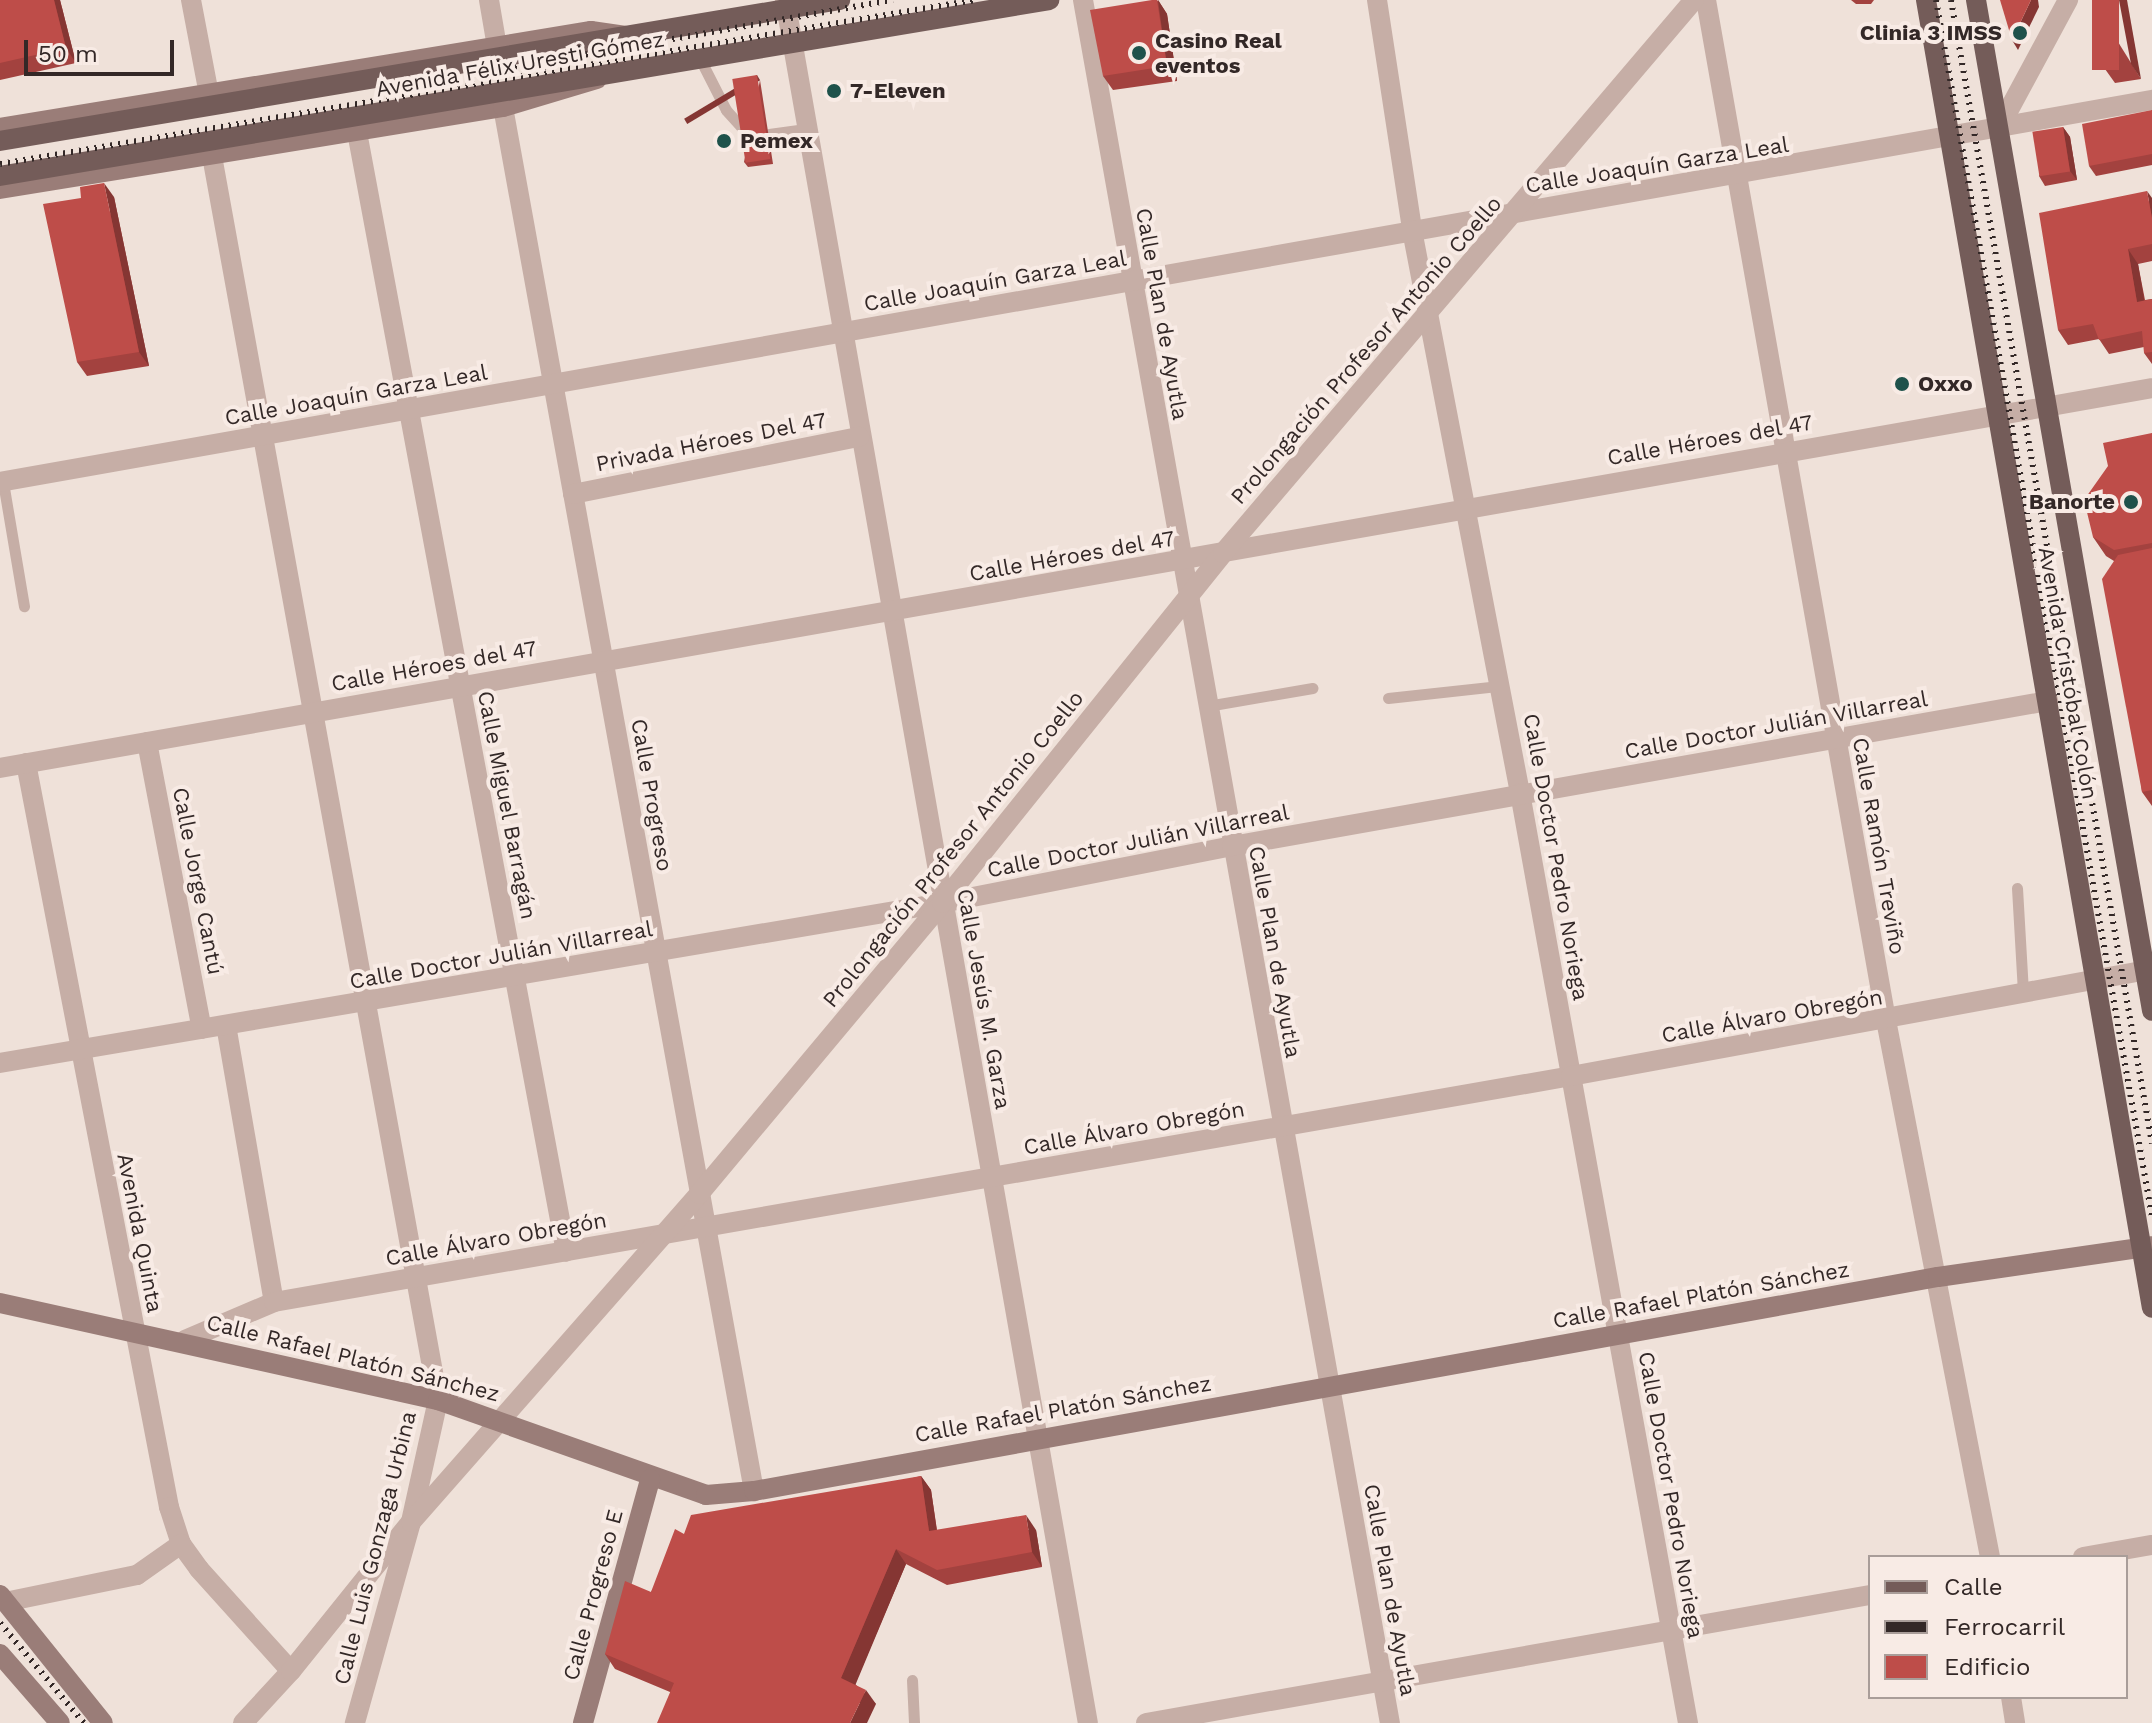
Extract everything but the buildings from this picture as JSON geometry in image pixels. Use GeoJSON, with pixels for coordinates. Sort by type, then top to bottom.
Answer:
{"type":"FeatureCollection","features":[{"type":"Feature","properties":{"kind":"main road","name":"Avenida Félix Uresti Gómez"},"geometry":{"type":"LineString","coordinates":[[0,141],[555,49],[786,5],[840,0]]}},
{"type":"Feature","properties":{"kind":"main road","name":"Avenida Félix Uresti Gómez"},"geometry":{"type":"LineString","coordinates":[[0,176],[1049,0]]}},
{"type":"Feature","properties":{"kind":"main road","name":"Avenida Cristóbal Colón"},"geometry":{"type":"LineString","coordinates":[[1926,0],[2097,979],[2147,1246],[2152,1308]]}},
{"type":"Feature","properties":{"kind":"main road","name":"Avenida Cristóbal Colón"},"geometry":{"type":"LineString","coordinates":[[1976,0],[2148,970],[2152,1011]]}},
{"type":"Feature","properties":{"kind":"street"},"geometry":{"type":"LineString","coordinates":[[191,0],[209,94]]}},
{"type":"Feature","properties":{"kind":"street"},"geometry":{"type":"LineString","coordinates":[[489,0],[497,47]]}},
{"type":"Feature","properties":{"kind":"street","name":"Calle Plan de Ayutla"},"geometry":{"type":"LineString","coordinates":[[1083,0],[1187,598],[1390,1723]]}},
{"type":"Feature","properties":{"kind":"street","name":"Calle Doctor Pedro Noriega"},"geometry":{"type":"LineString","coordinates":[[1377,0],[1412,230],[1520,793],[1688,1723]]}},
{"type":"Feature","properties":{"kind":"street","name":"Prolongación Profesor Antonio Coello"},"geometry":{"type":"LineString","coordinates":[[243,1723],[291,1671],[411,1522],[504,1421],[699,1194],[942,903],[1223,553],[1516,213],[1694,0]]}},
{"type":"Feature","properties":{"kind":"street","name":"Calle Ramón Treviño"},"geometry":{"type":"LineString","coordinates":[[1706,0],[1789,451],[1835,740],[1886,1020],[1990,1555]]}},
{"type":"Feature","properties":{"kind":"street"},"geometry":{"type":"LineString","coordinates":[[1998,130],[2068,0]]}},
{"type":"Feature","properties":{"kind":"street","name":"Calle Jesús M. Garza"},"geometry":{"type":"LineString","coordinates":[[786,5],[804,129],[1088,1723]]}},
{"type":"Feature","properties":{"kind":"street"},"geometry":{"type":"LineString","coordinates":[[0,128],[599,30],[626,36]]}},
{"type":"Feature","properties":{"kind":"street"},"geometry":{"type":"LineString","coordinates":[[0,189],[503,107],[576,89],[608,73]]}},
{"type":"Feature","properties":{"kind":"street","name":"Calle Joaquín Garza Leal"},"geometry":{"type":"LineString","coordinates":[[1,482],[1412,230],[1738,177],[2152,100]]}},
{"type":"Feature","properties":{"kind":"street","name":"Calle Progreso"},"geometry":{"type":"LineString","coordinates":[[503,107],[754,1491]]}},
{"type":"Feature","properties":{"kind":"street","name":"Calle Miguel Barragán"},"geometry":{"type":"LineString","coordinates":[[357,132],[566,1252]]}},
{"type":"Feature","properties":{"kind":"street","name":"Calle Luis Gonzaga Urbina"},"geometry":{"type":"LineString","coordinates":[[212,156],[438,1400],[411,1522],[355,1723]]}},
{"type":"Feature","properties":{"kind":"street","name":"Calle Héroes del 47"},"geometry":{"type":"LineString","coordinates":[[0,768],[603,660],[1181,562],[1464,507],[2152,388]]}},
{"type":"Feature","properties":{"kind":"street","name":"Privada Héroes Del 47"},"geometry":{"type":"LineString","coordinates":[[573,494],[859,437]]}},
{"type":"Feature","properties":{"kind":"street","name":"Calle Doctor Julián Villarreal"},"geometry":{"type":"LineString","coordinates":[[0,1063],[942,903],[1520,793],[2048,701]]}},
{"type":"Feature","properties":{"kind":"street","name":"Calle Jorge Cantú"},"geometry":{"type":"LineString","coordinates":[[147,742],[202,1029]]}},
{"type":"Feature","properties":{"kind":"street","name":"Avenida Quinta"},"geometry":{"type":"LineString","coordinates":[[26,763],[169,1507],[181,1544],[291,1671]]}},
{"type":"Feature","properties":{"kind":"street","name":"Calle Álvaro Obregón"},"geometry":{"type":"LineString","coordinates":[[185,1340],[274,1302],[1571,1076],[2148,970]]}},
{"type":"Feature","properties":{"kind":"street"},"geometry":{"type":"LineString","coordinates":[[226,1025],[274,1302]]}},
{"type":"Feature","properties":{"kind":"street","name":"Calle Rafael Platón Sánchez"},"geometry":{"type":"LineString","coordinates":[[0,1303],[185,1340],[438,1400],[504,1421],[650,1479],[706,1495],[754,1491],[1038,1437],[1938,1277],[2147,1246]]}},
{"type":"Feature","properties":{"kind":"street","name":"Calle Progreso E"},"geometry":{"type":"LineString","coordinates":[[583,1723],[650,1479]]}},
{"type":"Feature","properties":{"kind":"street"},"geometry":{"type":"LineString","coordinates":[[103,1723],[2,1598],[137,1575],[181,1544]]}},
{"type":"Feature","properties":{"kind":"street"},"geometry":{"type":"LineString","coordinates":[[2094,1555],[2152,1545]]}},
{"type":"Feature","properties":{"kind":"street"},"geometry":{"type":"LineString","coordinates":[[1146,1723],[1868,1595]]}},
{"type":"Feature","properties":{"kind":"street"},"geometry":{"type":"LineString","coordinates":[[0,1654],[60,1723]]}},
{"type":"Feature","properties":{"kind":"street"},"geometry":{"type":"LineString","coordinates":[[2011,1699],[2015,1723]]}},
{"type":"Feature","properties":{"kind":"lane"},"geometry":{"type":"LineString","coordinates":[[699,57],[726,110],[742,128]]}},
{"type":"Feature","properties":{"kind":"lane"},"geometry":{"type":"LineString","coordinates":[[769,134],[804,129]]}},
{"type":"Feature","properties":{"kind":"lane"},"geometry":{"type":"LineString","coordinates":[[1,482],[24,606]]}},
{"type":"Feature","properties":{"kind":"lane"},"geometry":{"type":"LineString","coordinates":[[1388,698],[1499,686]]}},
{"type":"Feature","properties":{"kind":"lane"},"geometry":{"type":"LineString","coordinates":[[1207,706],[1312,688]]}},
{"type":"Feature","properties":{"kind":"lane"},"geometry":{"type":"LineString","coordinates":[[2017,888],[2023,992]]}},
{"type":"Feature","properties":{"kind":"lane"},"geometry":{"type":"LineString","coordinates":[[912,1680],[914,1723]]}},
{"type":"Feature","properties":{"kind":"railway"},"geometry":{"type":"LineString","coordinates":[[499,70],[893,0]]}},
{"type":"Feature","properties":{"kind":"railway"},"geometry":{"type":"LineString","coordinates":[[0,164],[975,0]]}},
{"type":"Feature","properties":{"kind":"railway"},"geometry":{"type":"LineString","coordinates":[[1936,0],[2152,1216]]}},
{"type":"Feature","properties":{"kind":"railway"},"geometry":{"type":"LineString","coordinates":[[1951,0],[2152,1143]]}},
{"type":"Feature","properties":{"kind":"railway"},"geometry":{"type":"LineString","coordinates":[[0,1623],[84,1723]]}},
{"type":"Feature","properties":{"kind":"place","name":"Clinia 3 IMSS"},"geometry":{"type":"Point","coordinates":[2020,33]}},
{"type":"Feature","properties":{"kind":"place","name":"Casino Real eventos"},"geometry":{"type":"Point","coordinates":[1139,53]}},
{"type":"Feature","properties":{"kind":"place","name":"7-Eleven"},"geometry":{"type":"Point","coordinates":[834,91]}},
{"type":"Feature","properties":{"kind":"place","name":"Pemex"},"geometry":{"type":"Point","coordinates":[724,141]}},
{"type":"Feature","properties":{"kind":"place","name":"Oxxo"},"geometry":{"type":"Point","coordinates":[1902,384]}},
{"type":"Feature","properties":{"kind":"place","name":"Banorte"},"geometry":{"type":"Point","coordinates":[2131,502]}}]}
